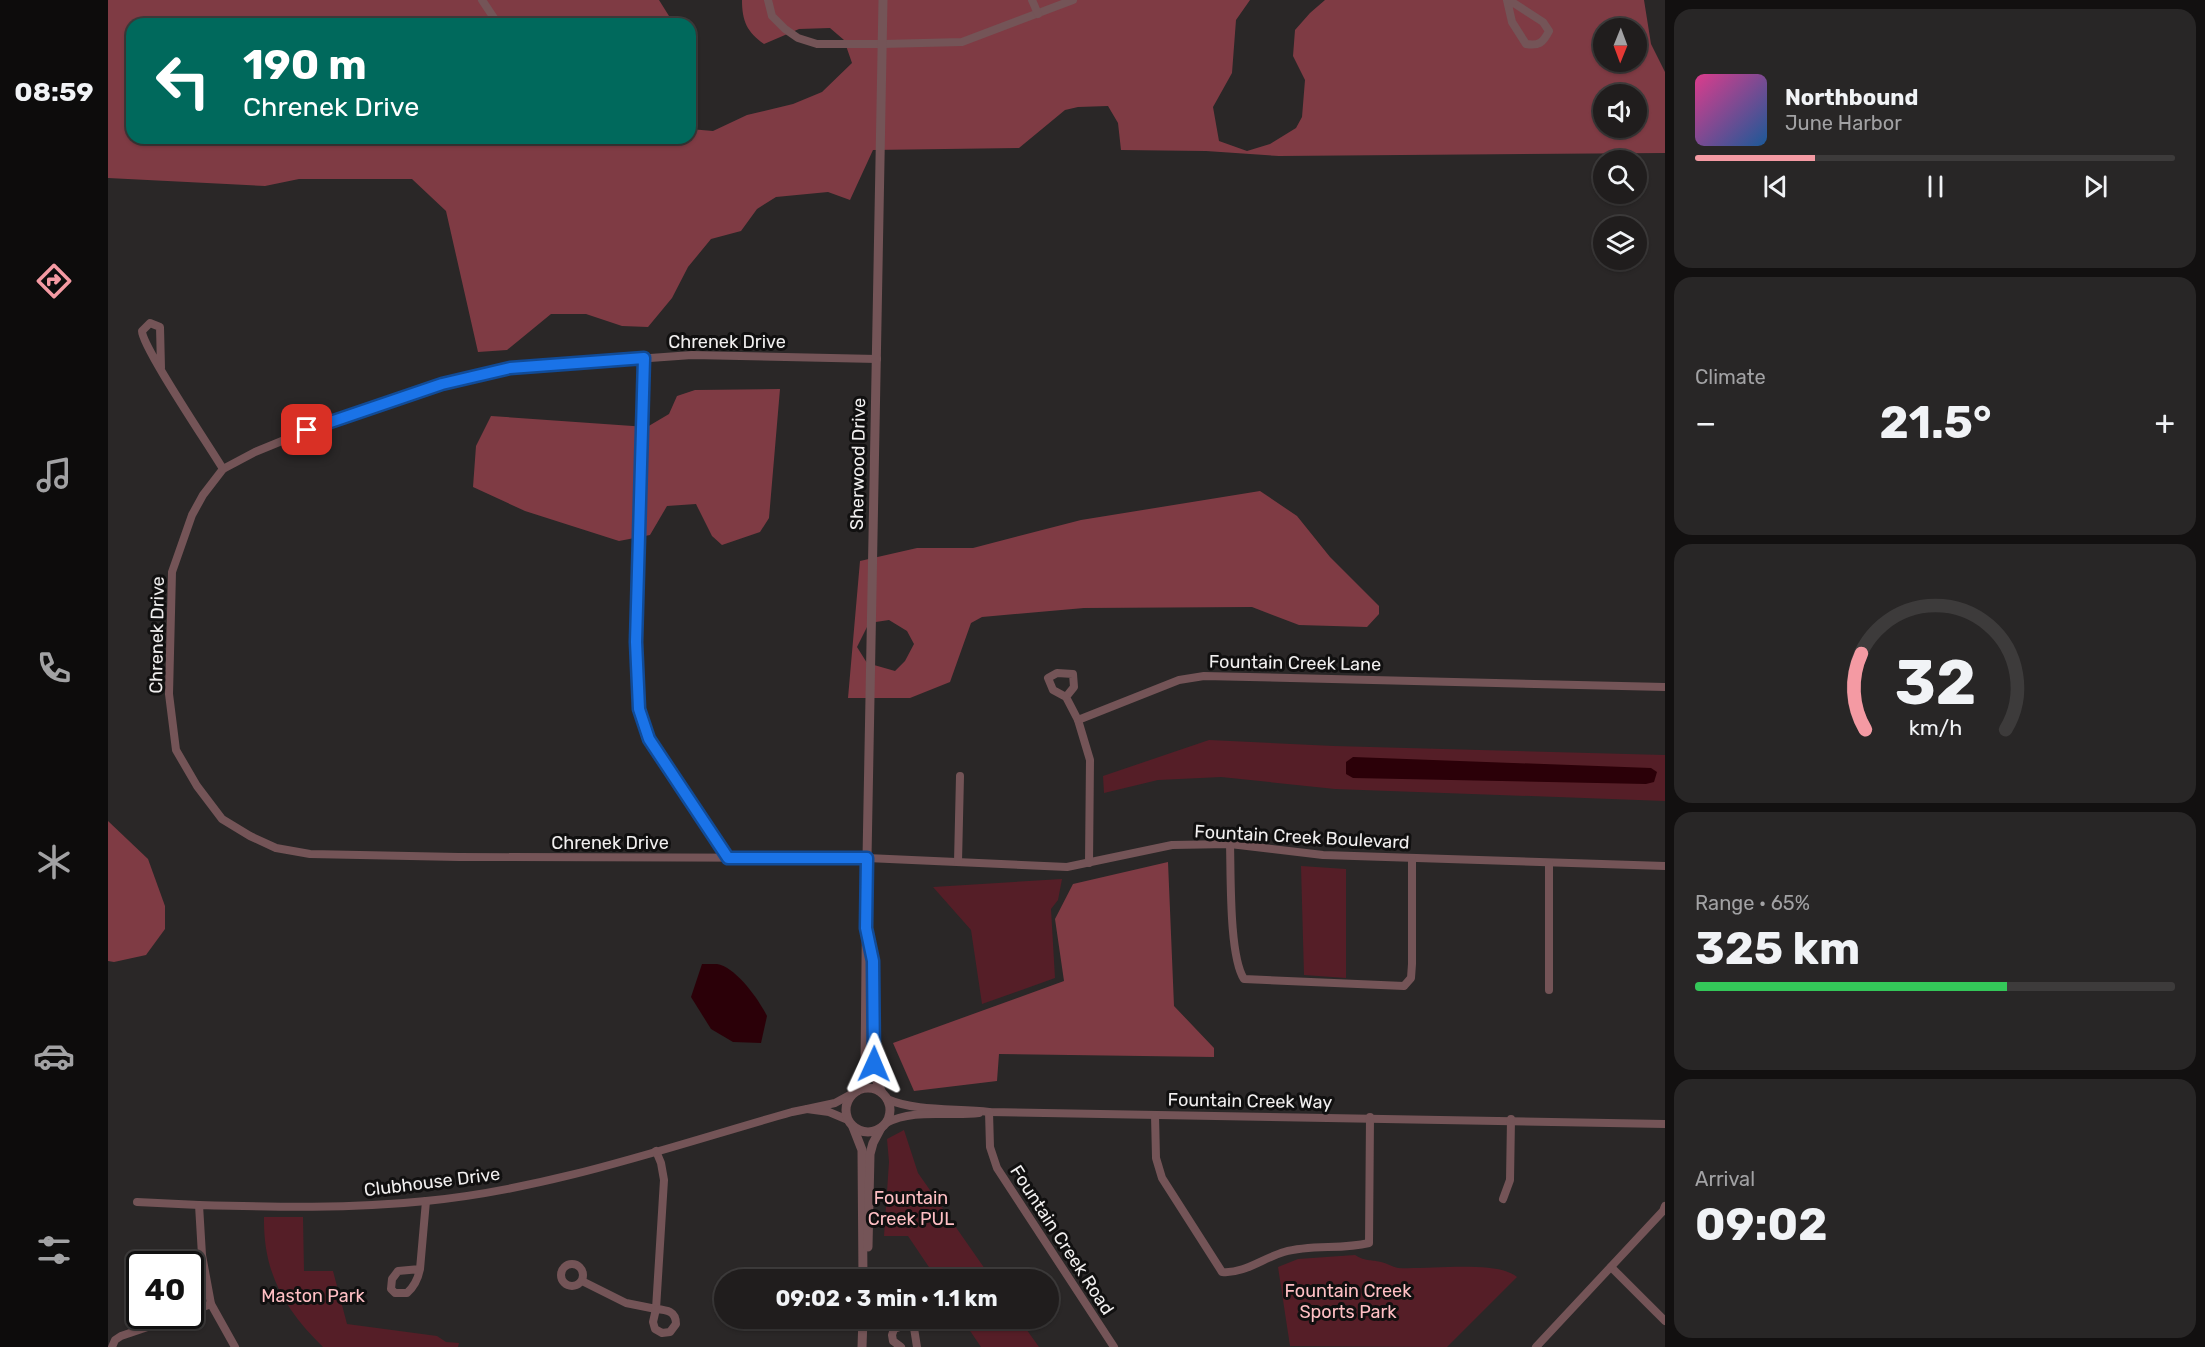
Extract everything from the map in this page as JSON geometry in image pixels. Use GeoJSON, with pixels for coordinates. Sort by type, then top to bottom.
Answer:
{"type":"FeatureCollection","features":[{"type":"Feature","properties":{"kind":"street"},"geometry":{"type":"LineString","coordinates":[[483,0],[494,18]]}},
{"type":"Feature","properties":{"kind":"street"},"geometry":{"type":"LineString","coordinates":[[768,0],[772,15],[785,29],[798,38],[818,44],[962,42],[1073,0]]}},
{"type":"Feature","properties":{"kind":"street","name":"Sherwood Drive"},"geometry":{"type":"LineString","coordinates":[[857,1091],[865,1068],[883,0]]}},
{"type":"Feature","properties":{"kind":"street"},"geometry":{"type":"LineString","coordinates":[[1032,0],[1038,14]]}},
{"type":"Feature","properties":{"kind":"street"},"geometry":{"type":"LineString","coordinates":[[1508,0],[1543,22],[1549,31],[1544,42],[1536,46],[1526,44],[1512,22],[1508,0]]}},
{"type":"Feature","properties":{"kind":"street"},"geometry":{"type":"LineString","coordinates":[[160,368],[160,327],[150,323],[142,331],[142,337],[160,368],[223,469]]}},
{"type":"Feature","properties":{"kind":"street","name":"Chrenek Drive"},"geometry":{"type":"LineString","coordinates":[[867,858],[470,857],[310,854],[276,848],[222,819],[197,786],[176,750],[169,694],[172,572],[192,515],[203,495],[223,469],[293,435],[442,384],[510,368],[692,355],[877,358]]}},
{"type":"Feature","properties":{"kind":"street"},"geometry":{"type":"LineString","coordinates":[[644,358],[636,642],[639,709],[649,739],[728,858]]}},
{"type":"Feature","properties":{"kind":"street","name":"Fountain Creek Lane"},"geometry":{"type":"LineString","coordinates":[[1077,720],[1179,680],[1204,676],[1665,687]]}},
{"type":"Feature","properties":{"kind":"street"},"geometry":{"type":"LineString","coordinates":[[1066,697],[1077,720],[1090,760],[1089,862]]}},
{"type":"Feature","properties":{"kind":"street"},"geometry":{"type":"LineString","coordinates":[[958,862],[960,776]]}},
{"type":"Feature","properties":{"kind":"street"},"geometry":{"type":"LineString","coordinates":[[1230,844],[1233,930],[1238,970],[1244,979],[1404,986],[1411,978],[1413,964],[1412,859]]}},
{"type":"Feature","properties":{"kind":"street","name":"Fountain Creek Boulevard"},"geometry":{"type":"LineString","coordinates":[[867,858],[1067,867],[1172,845],[1230,844],[1323,855],[1665,866]]}},
{"type":"Feature","properties":{"kind":"street"},"geometry":{"type":"LineString","coordinates":[[1549,863],[1549,990]]}},
{"type":"Feature","properties":{"kind":"street","name":"Sherwood Drive"},"geometry":{"type":"LineString","coordinates":[[866,928],[873,961],[874,1071],[885,1096]]}},
{"type":"Feature","properties":{"kind":"street"},"geometry":{"type":"LineString","coordinates":[[864,1269],[862,1150],[846,1114],[848,1101],[857,1091],[870,1088],[885,1096],[890,1111],[873,1143],[870,1154],[869,1227],[865,1269]]}},
{"type":"Feature","properties":{"kind":"street","name":"Clubhouse Drive"},"geometry":{"type":"LineString","coordinates":[[137,1202],[319,1207],[426,1201],[527,1184],[656,1151],[792,1112],[835,1103],[857,1091]]}},
{"type":"Feature","properties":{"kind":"street","name":"Fountain Creek Way"},"geometry":{"type":"LineString","coordinates":[[885,1096],[910,1107],[962,1108],[989,1112]]}},
{"type":"Feature","properties":{"kind":"street","name":"Clubhouse Drive"},"geometry":{"type":"LineString","coordinates":[[807,1109],[829,1112],[851,1123]]}},
{"type":"Feature","properties":{"kind":"street","name":"Fountain Creek Way"},"geometry":{"type":"LineString","coordinates":[[884,1125],[900,1117],[913,1115],[962,1115],[989,1112],[1511,1119],[1665,1124]]}},
{"type":"Feature","properties":{"kind":"street","name":"Fountain Creek Road"},"geometry":{"type":"LineString","coordinates":[[989,1112],[990,1147],[997,1168],[1114,1347]]}},
{"type":"Feature","properties":{"kind":"street"},"geometry":{"type":"LineString","coordinates":[[1155,1115],[1156,1158],[1162,1178],[1222,1272],[1234,1273],[1299,1248],[1369,1243],[1370,1117]]}},
{"type":"Feature","properties":{"kind":"street"},"geometry":{"type":"LineString","coordinates":[[1503,1199],[1510,1180],[1511,1119]]}},
{"type":"Feature","properties":{"kind":"street"},"geometry":{"type":"LineString","coordinates":[[851,1123],[867,1132],[884,1125]]}},
{"type":"Feature","properties":{"kind":"street"},"geometry":{"type":"LineString","coordinates":[[582,1281],[626,1303],[656,1309],[664,1180],[656,1151]]}},
{"type":"Feature","properties":{"kind":"street"},"geometry":{"type":"LineString","coordinates":[[420,1269],[426,1201]]}},
{"type":"Feature","properties":{"kind":"street"},"geometry":{"type":"LineString","coordinates":[[199,1205],[202,1255],[211,1304],[235,1347]]}},
{"type":"Feature","properties":{"kind":"street"},"geometry":{"type":"LineString","coordinates":[[1536,1347],[1663,1211],[1665,1206]]}},
{"type":"Feature","properties":{"kind":"street"},"geometry":{"type":"LineString","coordinates":[[1611,1267],[1665,1321]]}},
{"type":"Feature","properties":{"kind":"street"},"geometry":{"type":"LineString","coordinates":[[204,1306],[211,1304]]}},
{"type":"Feature","properties":{"kind":"street"},"geometry":{"type":"LineString","coordinates":[[901,1347],[893,1341],[892,1335],[894,1329],[908,1324],[915,1328],[917,1347]]}},
{"type":"Feature","properties":{"kind":"street"},"geometry":{"type":"LineString","coordinates":[[112,1347],[115,1340],[121,1336],[142,1329]]}},
{"type":"Feature","properties":{"kind":"street"},"geometry":{"type":"LineString","coordinates":[[862,1347],[863,1329]]}},
{"type":"Feature","properties":{"kind":"green space"},"geometry":{"type":"Polygon","coordinates":[[[1209,740],[1334,746],[1665,755],[1665,801],[1335,789],[1221,777],[1158,780],[1104,793],[1103,776],[1209,740]]]}},
{"type":"Feature","properties":{"kind":"green space"},"geometry":{"type":"Polygon","coordinates":[[[1301,866],[1346,869],[1346,978],[1304,975],[1301,866]]]}},
{"type":"Feature","properties":{"kind":"green space"},"geometry":{"type":"Polygon","coordinates":[[[1062,879],[1058,900],[1051,909],[1055,978],[982,1004],[971,930],[933,887],[1062,879]]]}},
{"type":"Feature","properties":{"kind":"green space","name":"Fountain Creek PUL"},"geometry":{"type":"Polygon","coordinates":[[[904,1130],[918,1173],[985,1269],[930,1269],[908,1236],[884,1236],[889,1162],[887,1139],[904,1130]]]}},
{"type":"Feature","properties":{"kind":"green space","name":"Maston Park"},"geometry":{"type":"Polygon","coordinates":[[[264,1217],[303,1217],[304,1271],[333,1271],[347,1324],[437,1336],[446,1342],[459,1343],[458,1347],[323,1347],[297,1318],[278,1288],[267,1255],[264,1217]]]}},
{"type":"Feature","properties":{"kind":"green space","name":"Fountain Creek Sports Park"},"geometry":{"type":"Polygon","coordinates":[[[1355,1255],[1362,1259],[1398,1268],[1478,1267],[1508,1272],[1517,1277],[1447,1347],[1290,1346],[1278,1267],[1298,1259],[1355,1255]]]}},
{"type":"Feature","properties":{"kind":"green space"},"geometry":{"type":"Polygon","coordinates":[[[969,1329],[1026,1329],[1039,1347],[981,1347],[969,1329]]]}},
{"type":"Feature","properties":{"kind":"shaded area"},"geometry":{"type":"Polygon","coordinates":[[[108,0],[659,0],[670,18],[126,18],[126,144],[696,144],[696,130],[713,131],[747,115],[793,104],[822,92],[852,63],[844,40],[830,28],[799,29],[764,44],[753,35],[747,25],[742,0],[1250,0],[1236,20],[1232,73],[1213,107],[1219,141],[1247,151],[1270,144],[1296,128],[1302,117],[1305,80],[1293,56],[1295,30],[1325,0],[1644,0],[1647,18],[1593,18],[1593,72],[1647,72],[1647,19],[1651,44],[1665,72],[1665,153],[1647,153],[1647,150],[1593,150],[1593,154],[1279,156],[1206,151],[1121,150],[1118,123],[1108,106],[1065,110],[1019,148],[873,150],[850,200],[828,192],[776,197],[757,209],[741,231],[711,239],[688,267],[672,298],[648,327],[622,326],[586,314],[551,314],[507,350],[478,352],[446,211],[412,179],[299,179],[265,186],[108,178],[108,0]]]}},
{"type":"Feature","properties":{"kind":"shaded area"},"geometry":{"type":"Polygon","coordinates":[[[780,389],[769,518],[760,532],[722,545],[712,536],[696,504],[667,506],[650,535],[619,541],[525,511],[473,487],[476,446],[491,416],[647,427],[669,414],[677,396],[695,390],[780,389]]]}},
{"type":"Feature","properties":{"kind":"shaded area"},"geometry":{"type":"Polygon","coordinates":[[[1260,491],[1297,516],[1330,557],[1379,606],[1379,614],[1367,627],[1299,625],[1252,607],[1084,608],[982,617],[971,623],[950,682],[910,698],[848,698],[860,561],[917,548],[973,548],[1081,520],[1260,491]],[[889,620],[869,623],[857,647],[867,663],[895,671],[905,661],[914,644],[907,631],[889,620]]]}},
{"type":"Feature","properties":{"kind":"shaded area"},"geometry":{"type":"Polygon","coordinates":[[[1353,757],[1651,768],[1657,772],[1654,782],[1646,784],[1353,778],[1346,774],[1346,762],[1353,757]]]}},
{"type":"Feature","properties":{"kind":"shaded area"},"geometry":{"type":"Polygon","coordinates":[[[108,821],[148,859],[165,906],[165,929],[146,955],[114,962],[108,961],[108,821]]]}},
{"type":"Feature","properties":{"kind":"shaded area"},"geometry":{"type":"Polygon","coordinates":[[[1168,862],[1174,1006],[1214,1048],[1214,1057],[999,1054],[997,1081],[914,1091],[893,1043],[1064,981],[1055,919],[1073,884],[1168,862]]]}},
{"type":"Feature","properties":{"kind":"shaded area"},"geometry":{"type":"Polygon","coordinates":[[[702,964],[724,966],[753,993],[767,1016],[761,1043],[733,1042],[711,1029],[691,997],[702,964]]]}},
{"type":"Feature","properties":{"kind":"route"},"geometry":{"type":"LineString","coordinates":[[307,430],[442,384],[510,368],[644,358],[636,642],[639,709],[649,739],[728,858],[867,858],[866,928],[873,961],[874,1064]]}}]}
